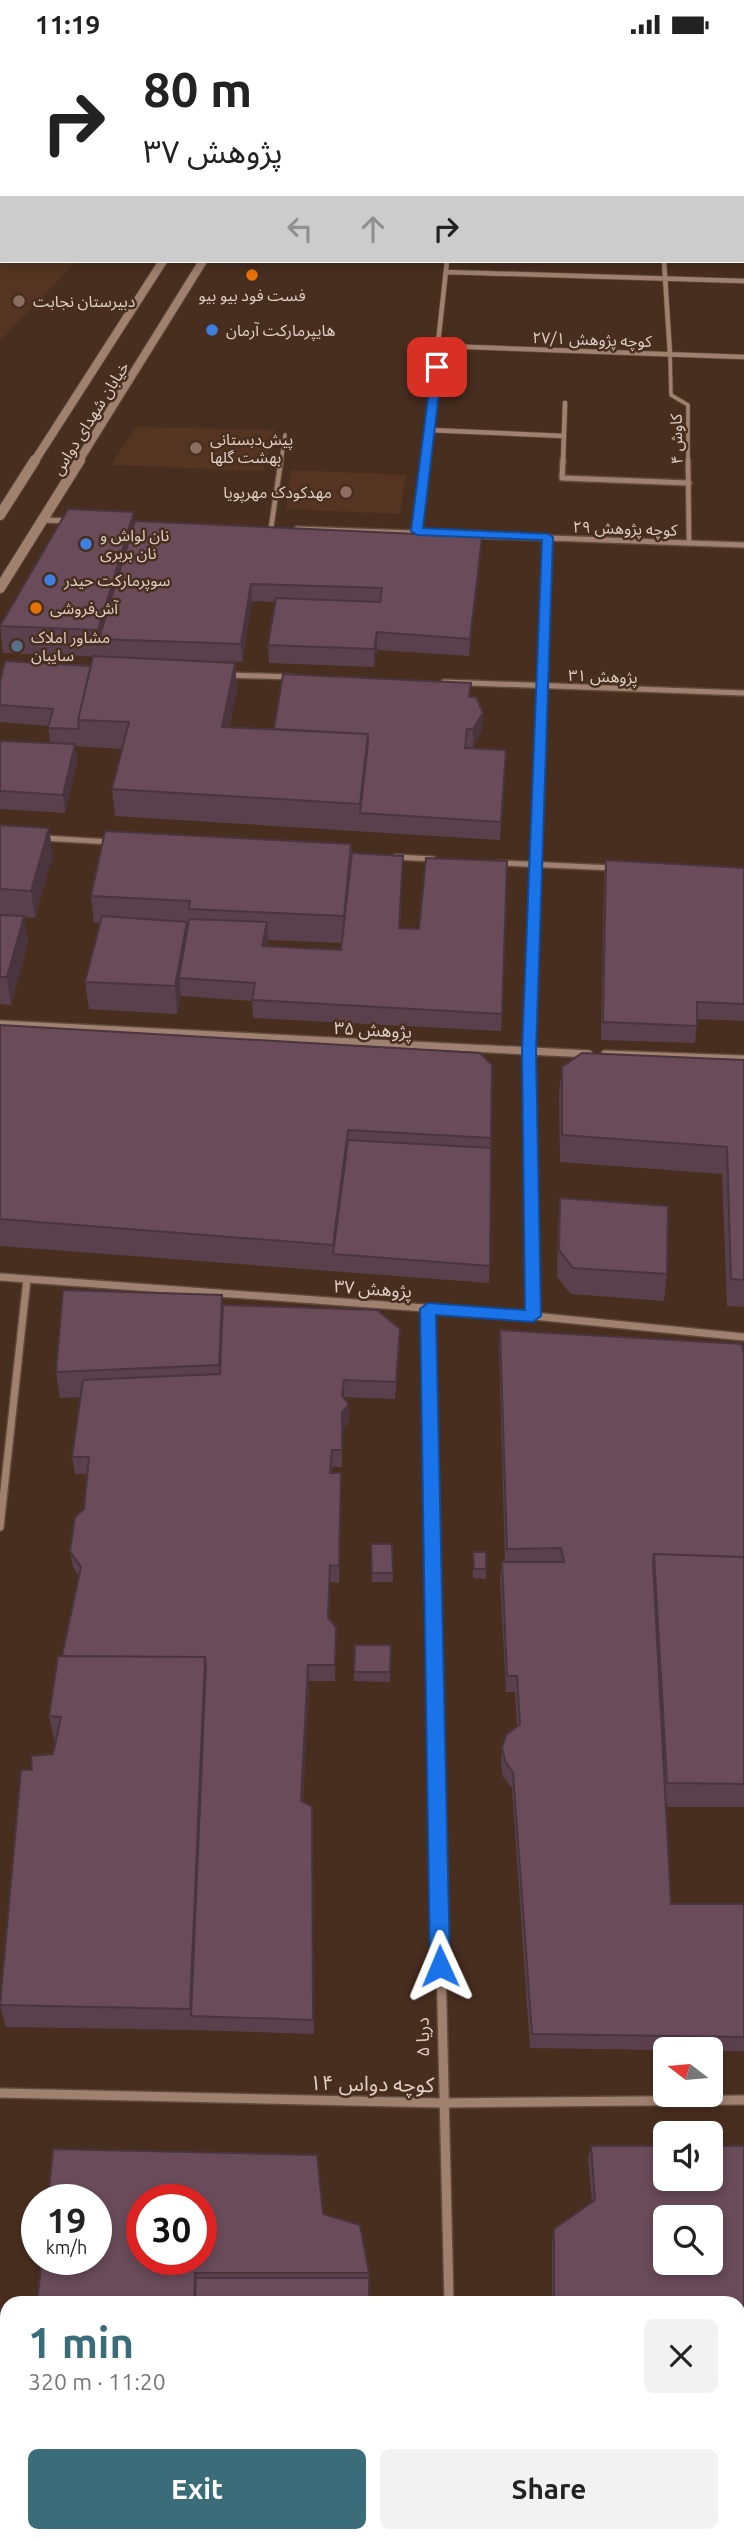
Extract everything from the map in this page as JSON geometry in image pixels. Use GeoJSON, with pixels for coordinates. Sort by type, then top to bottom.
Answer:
{"type":"FeatureCollection","features":[{"type":"Feature","properties":{"kind":"street","name":"خیابان شهدای دواس"},"geometry":{"type":"LineString","coordinates":[[1,513],[162,263]]}},
{"type":"Feature","properties":{"kind":"street","name":"خیابان شهدای دواس"},"geometry":{"type":"LineString","coordinates":[[0,588],[202,263]]}},
{"type":"Feature","properties":{"kind":"street"},"geometry":{"type":"LineString","coordinates":[[417,531],[440,346],[447,263]]}},
{"type":"Feature","properties":{"kind":"street","name":"کاوش ۴"},"geometry":{"type":"LineString","coordinates":[[664,263],[670,354]]}},
{"type":"Feature","properties":{"kind":"street"},"geometry":{"type":"LineString","coordinates":[[446,272],[744,281]]}},
{"type":"Feature","properties":{"kind":"street","name":"کوچه پژوهش ۲۷/۱"},"geometry":{"type":"LineString","coordinates":[[440,346],[744,357]]}},
{"type":"Feature","properties":{"kind":"street"},"geometry":{"type":"LineString","coordinates":[[565,403],[562,478],[689,483]]}},
{"type":"Feature","properties":{"kind":"street"},"geometry":{"type":"LineString","coordinates":[[429,430],[564,436]]}},
{"type":"Feature","properties":{"kind":"street"},"geometry":{"type":"LineString","coordinates":[[44,520],[73,522]]}},
{"type":"Feature","properties":{"kind":"street","name":"کوچه پژوهش ۲۹"},"geometry":{"type":"LineString","coordinates":[[258,528],[417,531],[744,545]]}},
{"type":"Feature","properties":{"kind":"street"},"geometry":{"type":"LineString","coordinates":[[533,1316],[529,1052],[548,537]]}},
{"type":"Feature","properties":{"kind":"street"},"geometry":{"type":"LineString","coordinates":[[222,674],[305,677]]}},
{"type":"Feature","properties":{"kind":"street","name":"پژوهش ۳۱"},"geometry":{"type":"LineString","coordinates":[[430,682],[744,693]]}},
{"type":"Feature","properties":{"kind":"street"},"geometry":{"type":"LineString","coordinates":[[27,837],[124,842]]}},
{"type":"Feature","properties":{"kind":"street"},"geometry":{"type":"LineString","coordinates":[[385,857],[440,860]]}},
{"type":"Feature","properties":{"kind":"street"},"geometry":{"type":"LineString","coordinates":[[495,863],[620,868]]}},
{"type":"Feature","properties":{"kind":"street","name":"پژوهش ۳۵"},"geometry":{"type":"LineString","coordinates":[[0,1024],[529,1052],[744,1059]]}},
{"type":"Feature","properties":{"kind":"street","name":"پژوهش ۳۷"},"geometry":{"type":"LineString","coordinates":[[0,1277],[533,1316],[744,1337]]}},
{"type":"Feature","properties":{"kind":"street"},"geometry":{"type":"LineString","coordinates":[[0,1527],[27,1279]]}},
{"type":"Feature","properties":{"kind":"street","name":"دریا ۵"},"geometry":{"type":"LineString","coordinates":[[428,1309],[442,2103],[449,2296]]}},
{"type":"Feature","properties":{"kind":"street","name":"کوچه دواس ۱۴"},"geometry":{"type":"LineString","coordinates":[[0,2093],[442,2103],[744,2100]]}},
{"type":"Feature","properties":{"kind":"lane","name":"کاوش ۴"},"geometry":{"type":"LineString","coordinates":[[670,354],[671,395],[688,405],[689,543]]}},
{"type":"Feature","properties":{"kind":"lane"},"geometry":{"type":"LineString","coordinates":[[271,528],[285,435]]}},
{"type":"Feature","properties":{"kind":"shaded area","name":"دبیرستان نجابت"},"geometry":{"type":"Polygon","coordinates":[[[0,263],[75,263],[0,341],[0,263]]]}},
{"type":"Feature","properties":{"kind":"shaded area","name":"پیش‌دبستانی بهشت گلها"},"geometry":{"type":"Polygon","coordinates":[[[136,427],[275,430],[263,471],[111,465],[136,427]]]}},
{"type":"Feature","properties":{"kind":"shaded area","name":"مهدکودک مهرپویا"},"geometry":{"type":"Polygon","coordinates":[[[291,470],[406,475],[400,514],[286,509],[291,470]]]}},
{"type":"Feature","properties":{"kind":"building"},"geometry":{"type":"Polygon","coordinates":[[[68,509],[134,512],[98,630],[0,626],[68,509]]]}},
{"type":"Feature","properties":{"kind":"building"},"geometry":{"type":"Polygon","coordinates":[[[135,521],[482,537],[470,639],[377,632],[374,649],[268,645],[276,598],[380,602],[382,588],[251,584],[241,644],[99,639],[135,521]]]}},
{"type":"Feature","properties":{"kind":"building"},"geometry":{"type":"Polygon","coordinates":[[[93,656],[235,663],[222,727],[368,734],[360,804],[112,789],[129,722],[78,720],[93,656]]]}},
{"type":"Feature","properties":{"kind":"building"},"geometry":{"type":"Polygon","coordinates":[[[5,661],[91,666],[78,720],[79,729],[48,728],[53,709],[0,705],[0,682],[5,661]]]}},
{"type":"Feature","properties":{"kind":"building"},"geometry":{"type":"Polygon","coordinates":[[[283,674],[471,683],[469,697],[476,697],[483,713],[473,729],[467,729],[465,748],[506,750],[501,822],[360,813],[368,734],[274,729],[283,674]]]}},
{"type":"Feature","properties":{"kind":"building"},"geometry":{"type":"Polygon","coordinates":[[[0,741],[75,744],[63,795],[0,791],[0,741]]]}},
{"type":"Feature","properties":{"kind":"building"},"geometry":{"type":"Polygon","coordinates":[[[0,825],[49,828],[31,891],[0,889],[0,825]]]}},
{"type":"Feature","properties":{"kind":"building"},"geometry":{"type":"Polygon","coordinates":[[[105,831],[351,844],[344,916],[189,909],[190,901],[91,896],[105,831]]]}},
{"type":"Feature","properties":{"kind":"building"},"geometry":{"type":"Polygon","coordinates":[[[352,853],[403,856],[399,928],[419,929],[426,858],[507,861],[502,1014],[252,1000],[255,983],[179,978],[189,919],[267,922],[262,946],[341,950],[352,853]]]}},
{"type":"Feature","properties":{"kind":"building"},"geometry":{"type":"Polygon","coordinates":[[[606,860],[744,868],[744,1004],[697,1002],[697,1026],[603,1022],[606,860]]]}},
{"type":"Feature","properties":{"kind":"building"},"geometry":{"type":"Polygon","coordinates":[[[0,915],[24,916],[7,977],[0,977],[0,915]]]}},
{"type":"Feature","properties":{"kind":"building"},"geometry":{"type":"Polygon","coordinates":[[[102,916],[187,922],[175,986],[85,982],[102,916]]]}},
{"type":"Feature","properties":{"kind":"building"},"geometry":{"type":"Polygon","coordinates":[[[0,1025],[480,1053],[492,1065],[491,1138],[348,1130],[333,1245],[0,1219],[0,1025]]]}},
{"type":"Feature","properties":{"kind":"building"},"geometry":{"type":"Polygon","coordinates":[[[582,1053],[744,1060],[744,1280],[731,1279],[727,1147],[562,1135],[562,1067],[582,1053]]]}},
{"type":"Feature","properties":{"kind":"building"},"geometry":{"type":"Polygon","coordinates":[[[348,1140],[491,1148],[490,1266],[333,1254],[348,1140]]]}},
{"type":"Feature","properties":{"kind":"building"},"geometry":{"type":"Polygon","coordinates":[[[560,1198],[668,1206],[667,1274],[573,1268],[559,1250],[560,1198]]]}},
{"type":"Feature","properties":{"kind":"building"},"geometry":{"type":"Polygon","coordinates":[[[63,1290],[222,1295],[219,1365],[56,1372],[63,1290]]]}},
{"type":"Feature","properties":{"kind":"building"},"geometry":{"type":"Polygon","coordinates":[[[223,1305],[377,1310],[400,1329],[396,1382],[344,1380],[342,1395],[349,1405],[342,1412],[342,1450],[332,1450],[330,1473],[341,1473],[339,1566],[330,1565],[328,1618],[336,1627],[335,1665],[308,1665],[301,1801],[312,1806],[313,2020],[191,2016],[205,1657],[62,1656],[81,1567],[70,1551],[75,1517],[84,1509],[89,1457],[72,1457],[83,1380],[220,1374],[223,1305]]]}},
{"type":"Feature","properties":{"kind":"building"},"geometry":{"type":"Polygon","coordinates":[[[500,1330],[742,1344],[744,1557],[654,1554],[653,1563],[671,1904],[744,1904],[744,2037],[532,2034],[513,1773],[505,1761],[502,1748],[506,1735],[520,1724],[517,1676],[507,1676],[502,1562],[564,1562],[561,1548],[507,1549],[500,1330]]]}},
{"type":"Feature","properties":{"kind":"building"},"geometry":{"type":"Polygon","coordinates":[[[371,1544],[392,1544],[393,1573],[372,1573],[371,1544]]]}},
{"type":"Feature","properties":{"kind":"building"},"geometry":{"type":"Polygon","coordinates":[[[473,1552],[486,1552],[486,1569],[474,1569],[473,1552]]]}},
{"type":"Feature","properties":{"kind":"building"},"geometry":{"type":"Polygon","coordinates":[[[654,1554],[744,1557],[744,1784],[667,1783],[654,1554]]]}},
{"type":"Feature","properties":{"kind":"building"},"geometry":{"type":"Polygon","coordinates":[[[355,1645],[391,1645],[390,1672],[354,1672],[355,1645]]]}},
{"type":"Feature","properties":{"kind":"building"},"geometry":{"type":"Polygon","coordinates":[[[58,1656],[205,1657],[190,2009],[0,2005],[21,1770],[32,1770],[31,1756],[53,1754],[61,1717],[49,1716],[58,1656]]]}},
{"type":"Feature","properties":{"kind":"building"},"geometry":{"type":"Polygon","coordinates":[[[591,2146],[653,2146],[653,2191],[723,2191],[723,2146],[744,2146],[744,2296],[554,2296],[554,2229],[595,2200],[591,2146]]]}},
{"type":"Feature","properties":{"kind":"building"},"geometry":{"type":"Polygon","coordinates":[[[53,2149],[317,2155],[323,2214],[360,2225],[369,2273],[217,2273],[217,2184],[126,2184],[126,2275],[195,2275],[194,2296],[38,2296],[40,2275],[112,2275],[112,2184],[50,2184],[53,2149]]]}},
{"type":"Feature","properties":{"kind":"building"},"geometry":{"type":"Polygon","coordinates":[[[196,2278],[369,2278],[369,2296],[195,2296],[196,2278]]]}},
{"type":"Feature","properties":{"kind":"place","name":"فست فود بیو بیو"},"geometry":{"type":"Point","coordinates":[252,275]}},
{"type":"Feature","properties":{"kind":"place","name":"دبیرستان نجابت"},"geometry":{"type":"Point","coordinates":[19,301]}},
{"type":"Feature","properties":{"kind":"place","name":"هایپرمارکت آرمان"},"geometry":{"type":"Point","coordinates":[212,330]}},
{"type":"Feature","properties":{"kind":"place","name":"پیش‌دبستانی بهشت گلها"},"geometry":{"type":"Point","coordinates":[196,448]}},
{"type":"Feature","properties":{"kind":"place","name":"مهدکودک مهرپویا"},"geometry":{"type":"Point","coordinates":[346,492]}},
{"type":"Feature","properties":{"kind":"place","name":"نان لواش و نان بربری"},"geometry":{"type":"Point","coordinates":[86,544]}},
{"type":"Feature","properties":{"kind":"place","name":"سوپرمارکت حیدر"},"geometry":{"type":"Point","coordinates":[50,580]}},
{"type":"Feature","properties":{"kind":"place","name":"آش‌فروشی"},"geometry":{"type":"Point","coordinates":[36,608]}},
{"type":"Feature","properties":{"kind":"place","name":"مشاور املاک سایبان"},"geometry":{"type":"Point","coordinates":[17,646]}},
{"type":"Feature","properties":{"kind":"route"},"geometry":{"type":"LineString","coordinates":[[437,367],[417,531],[548,537],[529,1052],[533,1316],[428,1309],[440,1966]]}}]}
